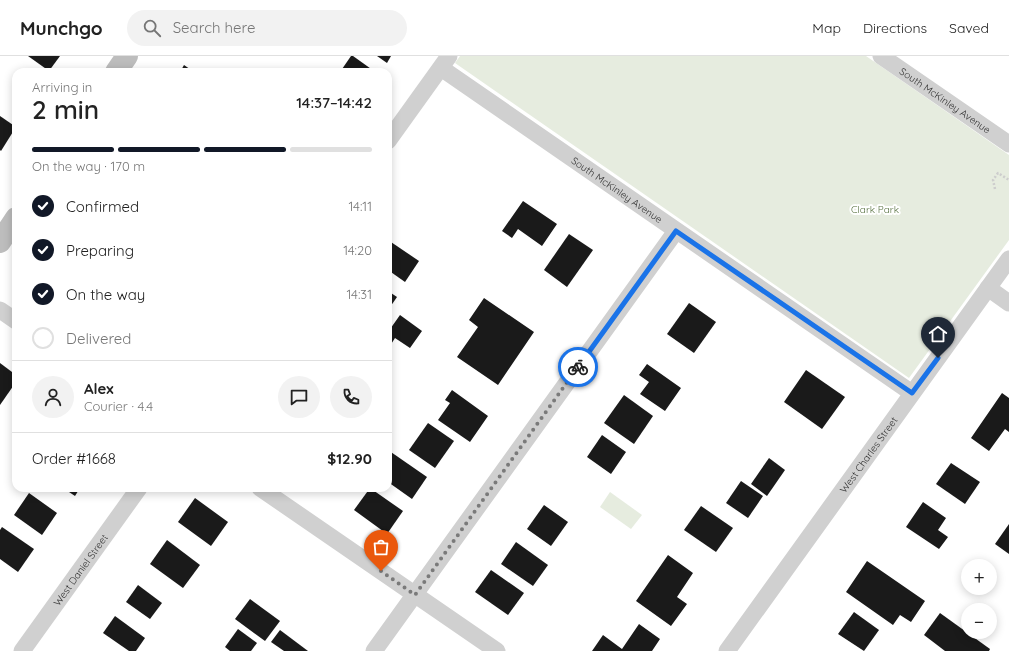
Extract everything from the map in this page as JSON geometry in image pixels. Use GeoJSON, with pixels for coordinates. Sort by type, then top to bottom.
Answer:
{"type":"FeatureCollection","features":[{"type":"Feature","properties":{"kind":"street"},"geometry":{"type":"LineString","coordinates":[[119,68],[127,56]]}},
{"type":"Feature","properties":{"kind":"street","name":"South McKinley Avenue"},"geometry":{"type":"LineString","coordinates":[[881,56],[1009,144]]}},
{"type":"Feature","properties":{"kind":"street"},"geometry":{"type":"LineString","coordinates":[[392,135],[445,62]]}},
{"type":"Feature","properties":{"kind":"street","name":"South McKinley Avenue"},"geometry":{"type":"LineString","coordinates":[[445,62],[676,231],[912,393]]}},
{"type":"Feature","properties":{"kind":"street"},"geometry":{"type":"LineString","coordinates":[[0,242],[12,224]]}},
{"type":"Feature","properties":{"kind":"street"},"geometry":{"type":"LineString","coordinates":[[374,651],[676,231]]}},
{"type":"Feature","properties":{"kind":"street","name":"West Charles Street"},"geometry":{"type":"LineString","coordinates":[[727,651],[1009,259]]}},
{"type":"Feature","properties":{"kind":"street"},"geometry":{"type":"LineString","coordinates":[[988,288],[1009,303]]}},
{"type":"Feature","properties":{"kind":"street"},"geometry":{"type":"LineString","coordinates":[[0,310],[12,318]]}},
{"type":"Feature","properties":{"kind":"street","name":"West Daniel Street"},"geometry":{"type":"LineString","coordinates":[[22,651],[136,492]]}},
{"type":"Feature","properties":{"kind":"street"},"geometry":{"type":"LineString","coordinates":[[266,492],[497,651]]}},
{"type":"Feature","properties":{"kind":"path"},"geometry":{"type":"LineString","coordinates":[[995,189],[992,180],[998,173],[1009,180]]}},
{"type":"Feature","properties":{"kind":"green space","name":"Clark Park"},"geometry":{"type":"Polygon","coordinates":[[[460,56],[866,56],[1009,155],[1009,240],[909,378],[455,63],[460,56]]]}},
{"type":"Feature","properties":{"kind":"green space"},"geometry":{"type":"Polygon","coordinates":[[[610,492],[642,515],[631,529],[600,507],[610,492]]]}},
{"type":"Feature","properties":{"kind":"building"},"geometry":{"type":"Polygon","coordinates":[[[28,56],[60,56],[51,68],[45,68],[28,56]]]}},
{"type":"Feature","properties":{"kind":"building"},"geometry":{"type":"Polygon","coordinates":[[[351,56],[353,56],[370,68],[343,68],[351,56]]]}},
{"type":"Feature","properties":{"kind":"building"},"geometry":{"type":"Polygon","coordinates":[[[377,56],[391,56],[387,63],[377,56]]]}},
{"type":"Feature","properties":{"kind":"building"},"geometry":{"type":"Polygon","coordinates":[[[0,116],[12,124],[12,133],[1,151],[0,116]]]}},
{"type":"Feature","properties":{"kind":"building"},"geometry":{"type":"Polygon","coordinates":[[[523,201],[557,224],[542,246],[518,229],[512,238],[502,231],[523,201]]]}},
{"type":"Feature","properties":{"kind":"building"},"geometry":{"type":"Polygon","coordinates":[[[569,234],[593,250],[567,287],[544,270],[569,234]]]}},
{"type":"Feature","properties":{"kind":"building"},"geometry":{"type":"Polygon","coordinates":[[[392,243],[419,261],[405,282],[392,273],[392,243]]]}},
{"type":"Feature","properties":{"kind":"building"},"geometry":{"type":"Polygon","coordinates":[[[392,294],[397,297],[392,304],[392,294]]]}},
{"type":"Feature","properties":{"kind":"building"},"geometry":{"type":"Polygon","coordinates":[[[484,298],[534,332],[498,385],[457,357],[478,327],[469,320],[484,298]]]}},
{"type":"Feature","properties":{"kind":"building"},"geometry":{"type":"Polygon","coordinates":[[[689,303],[716,322],[694,353],[667,334],[689,303]]]}},
{"type":"Feature","properties":{"kind":"building"},"geometry":{"type":"Polygon","coordinates":[[[400,315],[422,331],[410,348],[395,338],[392,343],[392,326],[400,315]]]}},
{"type":"Feature","properties":{"kind":"building"},"geometry":{"type":"Polygon","coordinates":[[[0,363],[12,372],[12,388],[0,405],[0,363]]]}},
{"type":"Feature","properties":{"kind":"building"},"geometry":{"type":"Polygon","coordinates":[[[647,364],[681,388],[665,411],[640,394],[649,382],[639,375],[647,364]]]}},
{"type":"Feature","properties":{"kind":"building"},"geometry":{"type":"Polygon","coordinates":[[[806,370],[845,397],[822,429],[784,402],[806,370]]]}},
{"type":"Feature","properties":{"kind":"building"},"geometry":{"type":"Polygon","coordinates":[[[452,390],[488,416],[470,442],[438,420],[450,403],[445,400],[452,390]]]}},
{"type":"Feature","properties":{"kind":"building"},"geometry":{"type":"Polygon","coordinates":[[[1002,393],[1009,398],[1009,432],[1005,429],[989,451],[971,438],[1002,393]]]}},
{"type":"Feature","properties":{"kind":"building"},"geometry":{"type":"Polygon","coordinates":[[[624,395],[653,416],[634,444],[604,423],[624,395]]]}},
{"type":"Feature","properties":{"kind":"building"},"geometry":{"type":"Polygon","coordinates":[[[428,423],[454,441],[435,468],[409,450],[428,423]]]}},
{"type":"Feature","properties":{"kind":"building"},"geometry":{"type":"Polygon","coordinates":[[[602,435],[626,452],[611,474],[587,457],[602,435]]]}},
{"type":"Feature","properties":{"kind":"building"},"geometry":{"type":"Polygon","coordinates":[[[392,453],[427,477],[412,499],[392,485],[392,453]]]}},
{"type":"Feature","properties":{"kind":"building"},"geometry":{"type":"Polygon","coordinates":[[[769,458],[785,470],[767,496],[751,484],[769,458]]]}},
{"type":"Feature","properties":{"kind":"building"},"geometry":{"type":"Polygon","coordinates":[[[951,463],[980,482],[965,504],[936,484],[951,463]]]}},
{"type":"Feature","properties":{"kind":"building"},"geometry":{"type":"Polygon","coordinates":[[[741,481],[763,496],[748,518],[726,503],[741,481]]]}},
{"type":"Feature","properties":{"kind":"building"},"geometry":{"type":"Polygon","coordinates":[[[69,492],[78,492],[75,496],[69,492]]]}},
{"type":"Feature","properties":{"kind":"building"},"geometry":{"type":"Polygon","coordinates":[[[367,492],[376,492],[403,511],[387,534],[354,510],[367,492]]]}},
{"type":"Feature","properties":{"kind":"building"},"geometry":{"type":"Polygon","coordinates":[[[29,493],[57,513],[42,535],[14,515],[29,493]]]}},
{"type":"Feature","properties":{"kind":"building"},"geometry":{"type":"Polygon","coordinates":[[[195,498],[228,522],[211,546],[178,522],[195,498]]]}},
{"type":"Feature","properties":{"kind":"building"},"geometry":{"type":"Polygon","coordinates":[[[923,502],[946,518],[938,530],[948,537],[939,549],[906,527],[923,502]]]}},
{"type":"Feature","properties":{"kind":"building"},"geometry":{"type":"Polygon","coordinates":[[[544,505],[568,522],[551,546],[527,529],[544,505]]]}},
{"type":"Feature","properties":{"kind":"building"},"geometry":{"type":"Polygon","coordinates":[[[701,506],[733,528],[716,552],[684,530],[701,506]]]}},
{"type":"Feature","properties":{"kind":"building"},"geometry":{"type":"Polygon","coordinates":[[[1009,524],[1009,554],[995,544],[1009,524]]]}},
{"type":"Feature","properties":{"kind":"building"},"geometry":{"type":"Polygon","coordinates":[[[2,527],[34,549],[18,572],[0,559],[0,530],[2,527]]]}},
{"type":"Feature","properties":{"kind":"building"},"geometry":{"type":"Polygon","coordinates":[[[167,540],[200,565],[183,588],[150,564],[167,540]]]}},
{"type":"Feature","properties":{"kind":"building"},"geometry":{"type":"Polygon","coordinates":[[[516,542],[548,565],[533,586],[501,564],[516,542]]]}},
{"type":"Feature","properties":{"kind":"building"},"geometry":{"type":"Polygon","coordinates":[[[668,555],[693,573],[677,597],[687,604],[671,626],[636,601],[668,555]]]}},
{"type":"Feature","properties":{"kind":"building"},"geometry":{"type":"Polygon","coordinates":[[[867,561],[925,601],[911,622],[900,615],[893,625],[846,592],[867,561]]]}},
{"type":"Feature","properties":{"kind":"building"},"geometry":{"type":"Polygon","coordinates":[[[491,570],[524,593],[508,615],[475,592],[491,570]]]}},
{"type":"Feature","properties":{"kind":"building"},"geometry":{"type":"Polygon","coordinates":[[[138,585],[162,603],[150,619],[126,602],[138,585]]]}},
{"type":"Feature","properties":{"kind":"building"},"geometry":{"type":"Polygon","coordinates":[[[250,599],[280,621],[265,641],[235,619],[250,599]]]}},
{"type":"Feature","properties":{"kind":"building"},"geometry":{"type":"Polygon","coordinates":[[[854,612],[879,630],[864,651],[838,634],[854,612]]]}},
{"type":"Feature","properties":{"kind":"building"},"geometry":{"type":"Polygon","coordinates":[[[940,613],[961,628],[961,639],[976,639],[990,649],[989,651],[945,651],[924,635],[940,613]]]}},
{"type":"Feature","properties":{"kind":"building"},"geometry":{"type":"Polygon","coordinates":[[[115,616],[145,638],[136,651],[129,651],[103,633],[115,616]]]}},
{"type":"Feature","properties":{"kind":"building"},"geometry":{"type":"Polygon","coordinates":[[[639,624],[660,639],[652,651],[592,651],[603,635],[622,649],[639,624]]]}},
{"type":"Feature","properties":{"kind":"building"},"geometry":{"type":"Polygon","coordinates":[[[238,629],[257,643],[251,651],[230,651],[225,647],[238,629]]]}},
{"type":"Feature","properties":{"kind":"building"},"geometry":{"type":"Polygon","coordinates":[[[280,630],[308,651],[284,651],[271,642],[280,630]]]}},
{"type":"Feature","properties":{"kind":"way so far"},"geometry":{"type":"LineString","coordinates":[[381,571],[415,595],[578,367]]}},
{"type":"Feature","properties":{"kind":"route"},"geometry":{"type":"LineString","coordinates":[[578,367],[676,231],[912,393],[938,358]]}}]}
